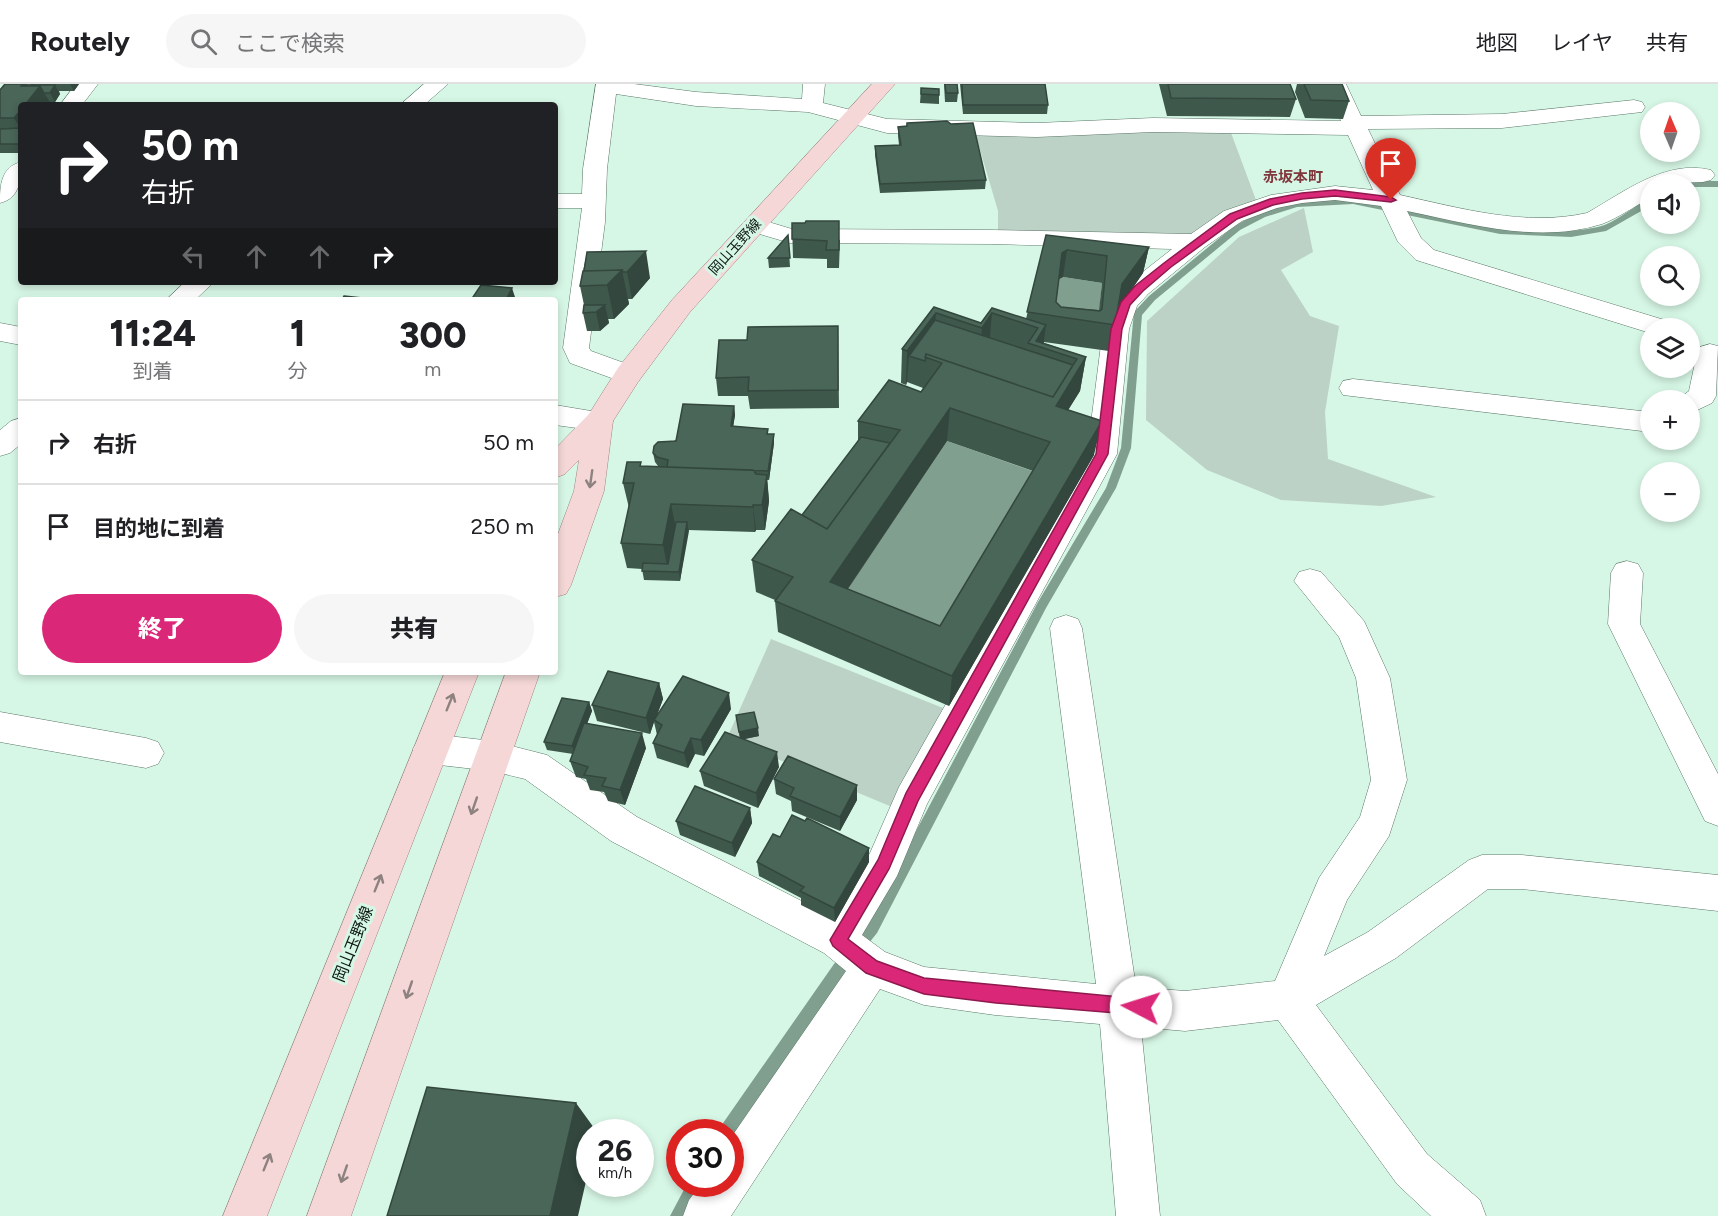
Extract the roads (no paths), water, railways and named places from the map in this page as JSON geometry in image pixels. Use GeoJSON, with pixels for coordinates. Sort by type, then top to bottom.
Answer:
{"type":"FeatureCollection","features":[{"type":"Feature","properties":{"kind":"main road","name":"岡山玉野線"},"geometry":{"type":"LineString","coordinates":[[558,464],[599,421],[628,375],[681,306],[884,84]]}},
{"type":"Feature","properties":{"kind":"main road","name":"岡山玉野線"},"geometry":{"type":"LineString","coordinates":[[558,577],[589,491],[599,421]]}},
{"type":"Feature","properties":{"kind":"main road","name":"岡山玉野線"},"geometry":{"type":"LineString","coordinates":[[245,1216],[461,675]]}},
{"type":"Feature","properties":{"kind":"main road"},"geometry":{"type":"LineString","coordinates":[[329,1216],[522,675]]}},
{"type":"Feature","properties":{"kind":"street"},"geometry":{"type":"LineString","coordinates":[[74,102],[87,84]]}},
{"type":"Feature","properties":{"kind":"street"},"geometry":{"type":"LineString","coordinates":[[415,102],[436,84]]}},
{"type":"Feature","properties":{"kind":"street"},"geometry":{"type":"LineString","coordinates":[[1335,84],[1410,242],[1425,255],[1640,321]]}},
{"type":"Feature","properties":{"kind":"street"},"geometry":{"type":"LineString","coordinates":[[1619,84],[1640,106]]}},
{"type":"Feature","properties":{"kind":"street"},"geometry":{"type":"LineString","coordinates":[[628,375],[580,357],[576,348],[594,201],[595,169],[608,85],[696,99],[813,95],[852,118],[887,126],[1037,130],[1153,125],[1354,125],[1502,120],[1640,110]]}},
{"type":"Feature","properties":{"kind":"street"},"geometry":{"type":"LineString","coordinates":[[1695,162],[1710,175]]}},
{"type":"Feature","properties":{"kind":"street"},"geometry":{"type":"LineString","coordinates":[[744,1152],[852,952],[884,864],[912,798],[1102,454],[1116,329],[1125,304],[1139,288],[1196,242],[1233,216],[1270,202],[1335,193],[1394,206],[1501,223],[1528,225],[1562,224],[1595,218],[1640,193]]}},
{"type":"Feature","properties":{"kind":"street"},"geometry":{"type":"LineString","coordinates":[[558,201],[594,201]]}},
{"type":"Feature","properties":{"kind":"street"},"geometry":{"type":"LineString","coordinates":[[755,225],[790,236],[992,237],[1196,242]]}},
{"type":"Feature","properties":{"kind":"street"},"geometry":{"type":"LineString","coordinates":[[183,297],[197,285]]}},
{"type":"Feature","properties":{"kind":"street"},"geometry":{"type":"LineString","coordinates":[[0,332],[18,335]]}},
{"type":"Feature","properties":{"kind":"street"},"geometry":{"type":"LineString","coordinates":[[1700,397],[1709,353]]}},
{"type":"Feature","properties":{"kind":"street"},"geometry":{"type":"LineString","coordinates":[[1353,388],[1640,421]]}},
{"type":"Feature","properties":{"kind":"street"},"geometry":{"type":"LineString","coordinates":[[558,415],[599,421]]}},
{"type":"Feature","properties":{"kind":"street"},"geometry":{"type":"LineString","coordinates":[[1627,573],[1624,624],[1718,810]]}},
{"type":"Feature","properties":{"kind":"street"},"geometry":{"type":"LineString","coordinates":[[1287,999],[1332,890],[1376,824],[1389,780],[1373,678],[1352,630],[1310,581]]}},
{"type":"Feature","properties":{"kind":"street"},"geometry":{"type":"LineString","coordinates":[[1066,628],[1119,1005],[1138,1216]]}},
{"type":"Feature","properties":{"kind":"street"},"geometry":{"type":"LineString","coordinates":[[0,727],[146,753]]}},
{"type":"Feature","properties":{"kind":"street"},"geometry":{"type":"LineString","coordinates":[[431,749],[492,756],[534,766],[624,830],[852,952],[924,986],[996,995],[1185,1011],[1287,999],[1382,945],[1482,872],[1522,872],[1718,893]]}},
{"type":"Feature","properties":{"kind":"street"},"geometry":{"type":"LineString","coordinates":[[1287,999],[1412,1169],[1464,1216]]}},
{"type":"Feature","properties":{"kind":"street"},"geometry":{"type":"LineString","coordinates":[[705,1216],[718,1197]]}},
{"type":"Feature","properties":{"kind":"waterway"},"geometry":{"type":"LineString","coordinates":[[1700,184],[1718,184]]}},
{"type":"Feature","properties":{"kind":"waterway"},"geometry":{"type":"LineString","coordinates":[[736,1119],[839,969],[872,928],[1042,605],[1111,488],[1126,448],[1137,314],[1152,298],[1237,228],[1262,215],[1296,204],[1353,201],[1500,231],[1571,234],[1603,229],[1640,208]]}},
{"type":"Feature","properties":{"kind":"waterway"},"geometry":{"type":"LineString","coordinates":[[678,1216],[689,1197]]}},
{"type":"Feature","properties":{"kind":"district","name":"赤坂本町"},"geometry":{"type":"Point","coordinates":[1293,177]}}]}
